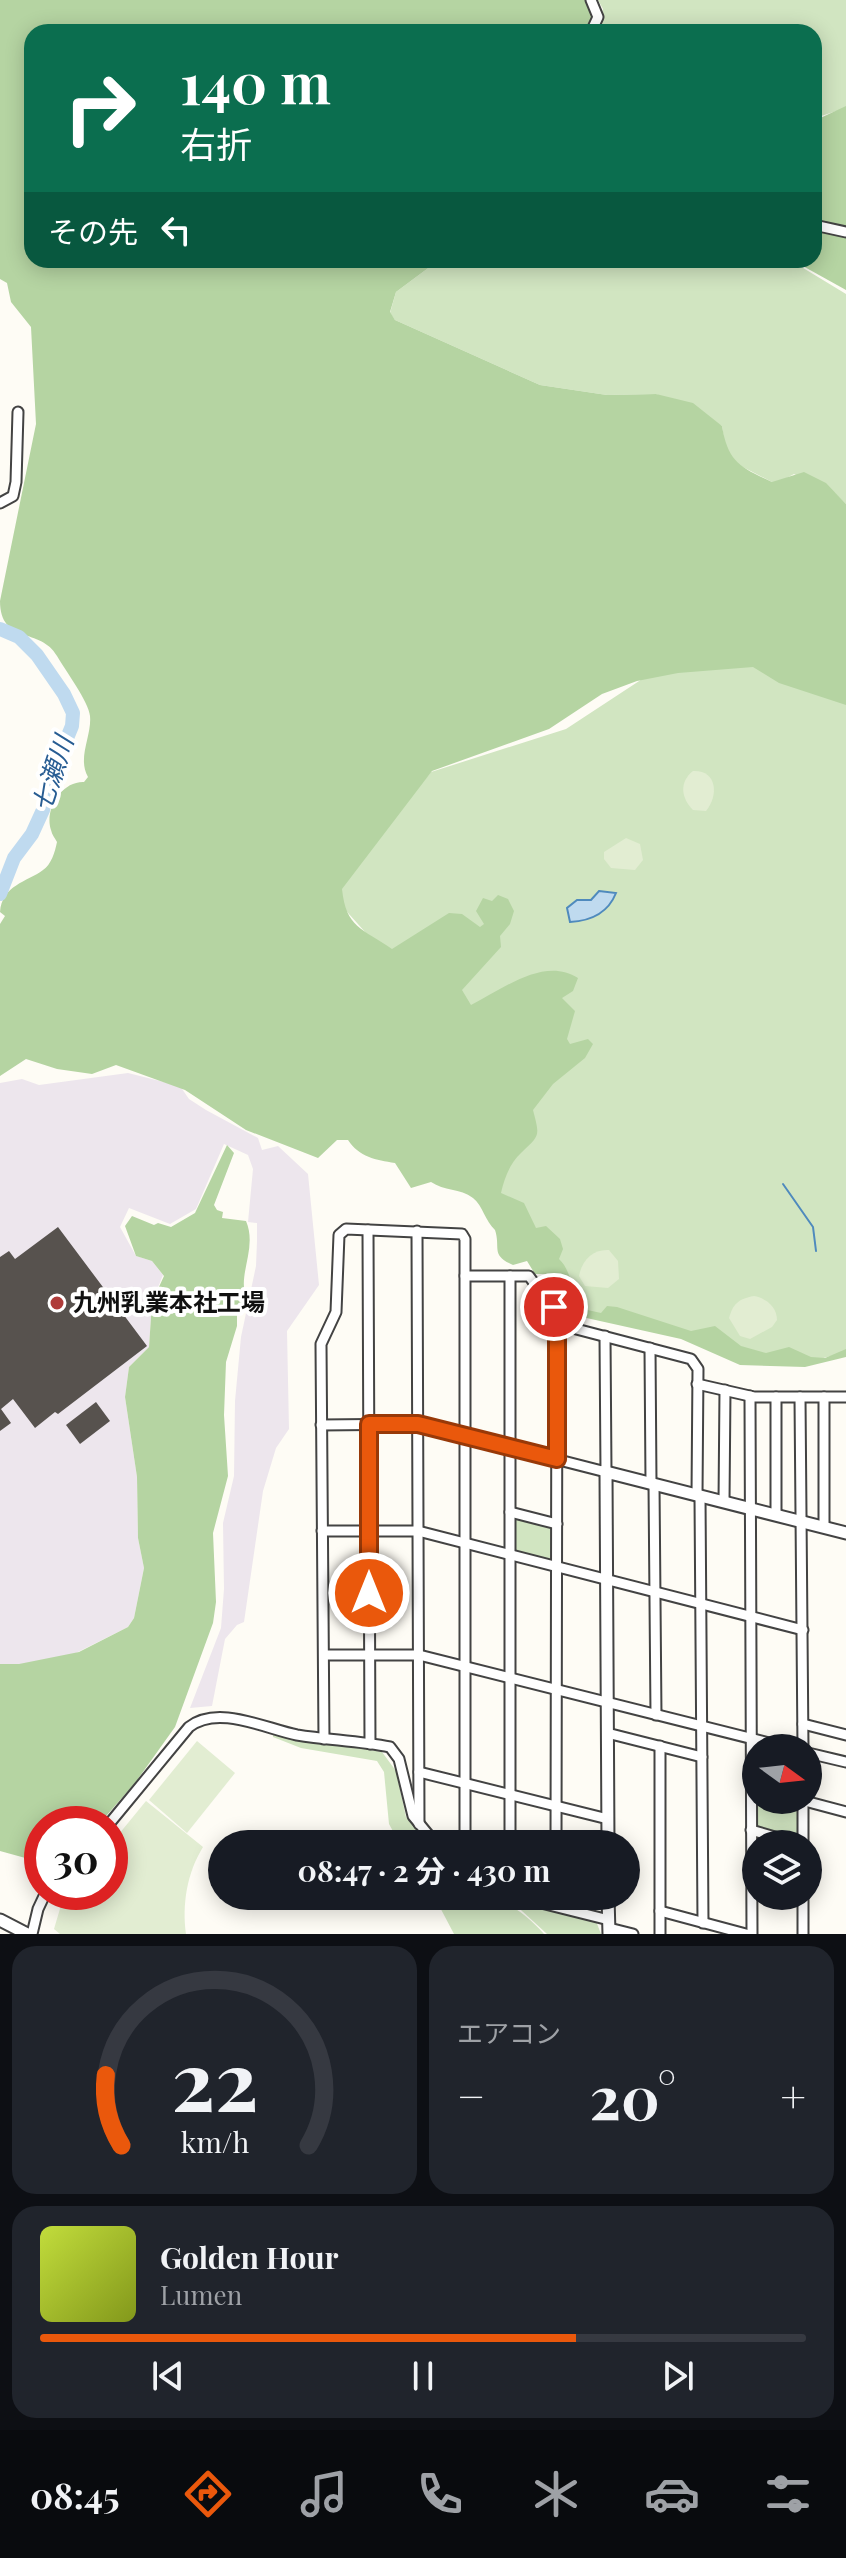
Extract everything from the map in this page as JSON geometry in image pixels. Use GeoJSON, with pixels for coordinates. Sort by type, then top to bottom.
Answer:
{"type":"FeatureCollection","features":[{"type":"Feature","properties":{"kind":"street"},"geometry":{"type":"LineString","coordinates":[[591,0],[598,17],[595,24]]}},
{"type":"Feature","properties":{"kind":"street"},"geometry":{"type":"LineString","coordinates":[[822,227],[846,232]]}},
{"type":"Feature","properties":{"kind":"street"},"geometry":{"type":"LineString","coordinates":[[0,503],[13,496],[16,482],[18,412]]}},
{"type":"Feature","properties":{"kind":"street"},"geometry":{"type":"LineString","coordinates":[[324,1739],[321,1344],[336,1312],[339,1235],[343,1229],[462,1234],[465,1239],[465,1830]]}},
{"type":"Feature","properties":{"kind":"street"},"geometry":{"type":"LineString","coordinates":[[368,1230],[370,1744]]}},
{"type":"Feature","properties":{"kind":"street"},"geometry":{"type":"LineString","coordinates":[[417,1231],[419,1824]]}},
{"type":"Feature","properties":{"kind":"street"},"geometry":{"type":"LineString","coordinates":[[465,1276],[532,1279],[554,1307],[557,1324],[556,1830]]}},
{"type":"Feature","properties":{"kind":"street"},"geometry":{"type":"LineString","coordinates":[[510,1276],[510,1830]]}},
{"type":"Feature","properties":{"kind":"street"},"geometry":{"type":"LineString","coordinates":[[557,1324],[691,1359],[698,1369],[703,1923]]}},
{"type":"Feature","properties":{"kind":"street"},"geometry":{"type":"LineString","coordinates":[[605,1336],[608,1830]]}},
{"type":"Feature","properties":{"kind":"street"},"geometry":{"type":"LineString","coordinates":[[650,1348],[656,1715]]}},
{"type":"Feature","properties":{"kind":"street"},"geometry":{"type":"LineString","coordinates":[[697,1384],[750,1396],[846,1397]]}},
{"type":"Feature","properties":{"kind":"street"},"geometry":{"type":"LineString","coordinates":[[724,1502],[725,1390]]}},
{"type":"Feature","properties":{"kind":"street"},"geometry":{"type":"LineString","coordinates":[[750,1396],[751,1734]]}},
{"type":"Feature","properties":{"kind":"street"},"geometry":{"type":"LineString","coordinates":[[776,1397],[776,1515]]}},
{"type":"Feature","properties":{"kind":"street"},"geometry":{"type":"LineString","coordinates":[[800,1397],[803,1734]]}},
{"type":"Feature","properties":{"kind":"street"},"geometry":{"type":"LineString","coordinates":[[824,1397],[824,1527]]}},
{"type":"Feature","properties":{"kind":"street"},"geometry":{"type":"LineString","coordinates":[[321,1425],[418,1424],[846,1533]]}},
{"type":"Feature","properties":{"kind":"street"},"geometry":{"type":"LineString","coordinates":[[510,1512],[557,1524]]}},
{"type":"Feature","properties":{"kind":"street"},"geometry":{"type":"LineString","coordinates":[[322,1531],[418,1531],[803,1630]]}},
{"type":"Feature","properties":{"kind":"street"},"geometry":{"type":"LineString","coordinates":[[324,1655],[419,1655],[742,1737]]}},
{"type":"Feature","properties":{"kind":"street"},"geometry":{"type":"LineString","coordinates":[[124,1806],[193,1723],[214,1718],[227,1719],[324,1739],[390,1747],[397,1756],[409,1807],[424,1830]]}},
{"type":"Feature","properties":{"kind":"street"},"geometry":{"type":"LineString","coordinates":[[803,1724],[846,1735]]}},
{"type":"Feature","properties":{"kind":"street"},"geometry":{"type":"LineString","coordinates":[[607,1733],[702,1757]]}},
{"type":"Feature","properties":{"kind":"street"},"geometry":{"type":"LineString","coordinates":[[660,1746],[660,1934]]}},
{"type":"Feature","properties":{"kind":"street"},"geometry":{"type":"LineString","coordinates":[[822,1756],[846,1762]]}},
{"type":"Feature","properties":{"kind":"street"},"geometry":{"type":"LineString","coordinates":[[419,1772],[608,1819]]}},
{"type":"Feature","properties":{"kind":"street"},"geometry":{"type":"LineString","coordinates":[[822,1805],[846,1812]]}},
{"type":"Feature","properties":{"kind":"street"},"geometry":{"type":"LineString","coordinates":[[751,1830],[752,1814]]}},
{"type":"Feature","properties":{"kind":"street"},"geometry":{"type":"LineString","coordinates":[[0,1920],[30,1934],[39,1910]]}},
{"type":"Feature","properties":{"kind":"street"},"geometry":{"type":"LineString","coordinates":[[574,1910],[609,1927],[633,1934]]}},
{"type":"Feature","properties":{"kind":"street"},"geometry":{"type":"LineString","coordinates":[[660,1911],[749,1934],[749,1910]]}},
{"type":"Feature","properties":{"kind":"street"},"geometry":{"type":"LineString","coordinates":[[803,1910],[804,1934]]}},
{"type":"Feature","properties":{"kind":"shaded area"},"geometry":{"type":"Polygon","coordinates":[[[128,1073],[180,1086],[189,1099],[258,1138],[262,1150],[278,1146],[308,1174],[319,1285],[287,1331],[289,1429],[276,1448],[263,1491],[244,1622],[237,1625],[225,1639],[212,1706],[190,1708],[221,1628],[223,1523],[234,1476],[235,1401],[241,1337],[256,1266],[257,1241],[257,1223],[248,1222],[253,1169],[248,1155],[224,1144],[196,1209],[170,1224],[129,1208],[120,1227],[136,1256],[152,1261],[163,1275],[152,1302],[149,1347],[129,1367],[125,1397],[137,1477],[138,1538],[144,1568],[134,1618],[128,1627],[66,1658],[48,1663],[0,1666],[0,1083],[22,1079],[39,1085],[128,1073]]]}},
{"type":"Feature","properties":{"kind":"green space"},"geometry":{"type":"Polygon","coordinates":[[[0,0],[585,0],[590,8],[590,24],[24,24],[24,268],[428,268],[396,292],[390,312],[395,320],[540,385],[607,395],[656,394],[693,403],[722,426],[732,456],[744,467],[772,482],[804,472],[826,483],[846,504],[846,705],[779,683],[753,667],[678,673],[637,681],[602,694],[549,729],[432,771],[342,889],[347,912],[357,926],[392,949],[449,913],[462,914],[480,927],[484,924],[476,911],[483,898],[492,901],[498,895],[508,899],[514,911],[510,924],[500,936],[501,947],[462,990],[471,1005],[524,977],[538,973],[565,972],[578,978],[573,991],[562,998],[575,1011],[567,1039],[570,1044],[588,1039],[593,1044],[585,1058],[553,1084],[533,1110],[537,1135],[511,1166],[501,1193],[524,1203],[536,1228],[546,1226],[560,1239],[563,1249],[559,1259],[584,1302],[583,1309],[601,1313],[607,1306],[617,1307],[691,1331],[715,1326],[741,1346],[766,1353],[789,1347],[811,1357],[825,1358],[846,1349],[846,1357],[805,1367],[740,1365],[681,1339],[582,1317],[568,1307],[548,1274],[535,1274],[527,1261],[513,1265],[501,1258],[495,1230],[473,1198],[431,1182],[411,1188],[395,1163],[363,1154],[348,1140],[337,1140],[318,1158],[246,1130],[185,1090],[116,1065],[92,1074],[57,1069],[26,1059],[0,1076],[0,924],[5,916],[0,912],[2,903],[10,890],[43,870],[52,858],[57,842],[50,822],[53,805],[62,791],[84,782],[88,777],[84,755],[90,716],[86,703],[50,647],[14,630],[2,615],[0,601],[36,424],[31,327],[11,302],[7,283],[0,279],[0,0]]]}},
{"type":"Feature","properties":{"kind":"green space"},"geometry":{"type":"Polygon","coordinates":[[[598,0],[846,0],[846,108],[822,116],[822,24],[599,24],[603,9],[598,0]]]}},
{"type":"Feature","properties":{"kind":"green space"},"geometry":{"type":"Polygon","coordinates":[[[846,106],[846,290],[806,268],[822,268],[822,117],[846,106]]]}},
{"type":"Feature","properties":{"kind":"green space"},"geometry":{"type":"Polygon","coordinates":[[[428,268],[803,268],[846,294],[846,504],[835,493],[794,474],[772,482],[739,465],[726,451],[722,426],[656,394],[607,395],[540,385],[395,320],[390,313],[396,292],[428,268]]]}},
{"type":"Feature","properties":{"kind":"green space"},"geometry":{"type":"Polygon","coordinates":[[[716,662],[769,667],[846,690],[846,1352],[816,1360],[770,1362],[583,1311],[565,1284],[512,1248],[464,1026],[392,962],[331,894],[431,772],[566,729],[662,666],[716,662]]]}},
{"type":"Feature","properties":{"kind":"green space"},"geometry":{"type":"Polygon","coordinates":[[[693,771],[707,775],[713,785],[713,798],[706,811],[693,810],[684,795],[685,780],[693,771]]]}},
{"type":"Feature","properties":{"kind":"green space"},"geometry":{"type":"Polygon","coordinates":[[[626,838],[640,844],[643,860],[635,870],[611,868],[604,859],[604,852],[626,838]]]}},
{"type":"Feature","properties":{"kind":"green space"},"geometry":{"type":"Polygon","coordinates":[[[227,1145],[234,1153],[214,1205],[223,1212],[222,1218],[246,1221],[250,1242],[244,1281],[247,1299],[237,1312],[237,1326],[226,1362],[224,1415],[228,1476],[213,1533],[216,1602],[213,1623],[175,1727],[115,1806],[24,1806],[24,1858],[0,1851],[0,1664],[19,1664],[79,1652],[128,1627],[134,1618],[144,1568],[138,1538],[137,1477],[125,1397],[129,1367],[149,1347],[152,1302],[164,1276],[152,1261],[136,1256],[125,1226],[132,1216],[154,1225],[158,1223],[171,1227],[195,1213],[227,1145]]]}},
{"type":"Feature","properties":{"kind":"green space"},"geometry":{"type":"Polygon","coordinates":[[[609,1250],[618,1261],[619,1279],[608,1288],[585,1286],[579,1276],[586,1260],[598,1251],[609,1250]]]}},
{"type":"Feature","properties":{"kind":"green space"},"geometry":{"type":"Polygon","coordinates":[[[754,1296],[770,1304],[777,1320],[772,1327],[750,1339],[740,1336],[729,1318],[737,1303],[754,1296]]]}},
{"type":"Feature","properties":{"kind":"green space"},"geometry":{"type":"Polygon","coordinates":[[[516,1518],[551,1528],[551,1562],[516,1552],[516,1518]]]}},
{"type":"Feature","properties":{"kind":"green space"},"geometry":{"type":"Polygon","coordinates":[[[273,1733],[382,1752],[396,1771],[406,1817],[417,1830],[392,1830],[389,1824],[384,1772],[377,1761],[301,1748],[273,1737],[273,1733]]]}},
{"type":"Feature","properties":{"kind":"green space"},"geometry":{"type":"Polygon","coordinates":[[[197,1741],[235,1773],[187,1833],[149,1800],[197,1741]]]}},
{"type":"Feature","properties":{"kind":"green space"},"geometry":{"type":"Polygon","coordinates":[[[146,1801],[203,1847],[187,1889],[186,1934],[60,1934],[54,1929],[60,1910],[128,1910],[128,1823],[146,1801]]]}},
{"type":"Feature","properties":{"kind":"green space"},"geometry":{"type":"Polygon","coordinates":[[[758,1814],[798,1814],[799,1830],[758,1827],[758,1814]]]}},
{"type":"Feature","properties":{"kind":"green space"},"geometry":{"type":"Polygon","coordinates":[[[441,1910],[517,1910],[544,1934],[454,1934],[441,1910]]]}},
{"type":"Feature","properties":{"kind":"green space"},"geometry":{"type":"Polygon","coordinates":[[[521,1910],[552,1910],[596,1921],[601,1934],[547,1934],[521,1910]]]}},
{"type":"Feature","properties":{"kind":"water"},"geometry":{"type":"Polygon","coordinates":[[[599,891],[616,893],[598,915],[570,922],[567,908],[577,900],[591,900],[599,891]]]}},
{"type":"Feature","properties":{"kind":"building","name":"九州乳業本社工場"},"geometry":{"type":"Polygon","coordinates":[[[58,1227],[147,1346],[35,1428],[13,1399],[1,1409],[11,1423],[0,1431],[0,1257],[9,1251],[15,1259],[58,1227]]]}},
{"type":"Feature","properties":{"kind":"building"},"geometry":{"type":"Polygon","coordinates":[[[96,1402],[110,1421],[80,1444],[66,1425],[96,1402]]]}},
{"type":"Feature","properties":{"kind":"waterway","name":"七瀬川"},"geometry":{"type":"LineString","coordinates":[[0,629],[19,637],[37,655],[73,713],[72,726],[51,777],[43,810],[32,834],[14,858],[0,894]]}},
{"type":"Feature","properties":{"kind":"waterway"},"geometry":{"type":"LineString","coordinates":[[783,1184],[813,1227],[816,1251]]}},
{"type":"Feature","properties":{"kind":"place","name":"九州乳業本社工場"},"geometry":{"type":"Point","coordinates":[57,1303]}},
{"type":"Feature","properties":{"kind":"route"},"geometry":{"type":"LineString","coordinates":[[369,1593],[369,1424],[418,1424],[557,1459],[557,1315],[554,1307]]}}]}
